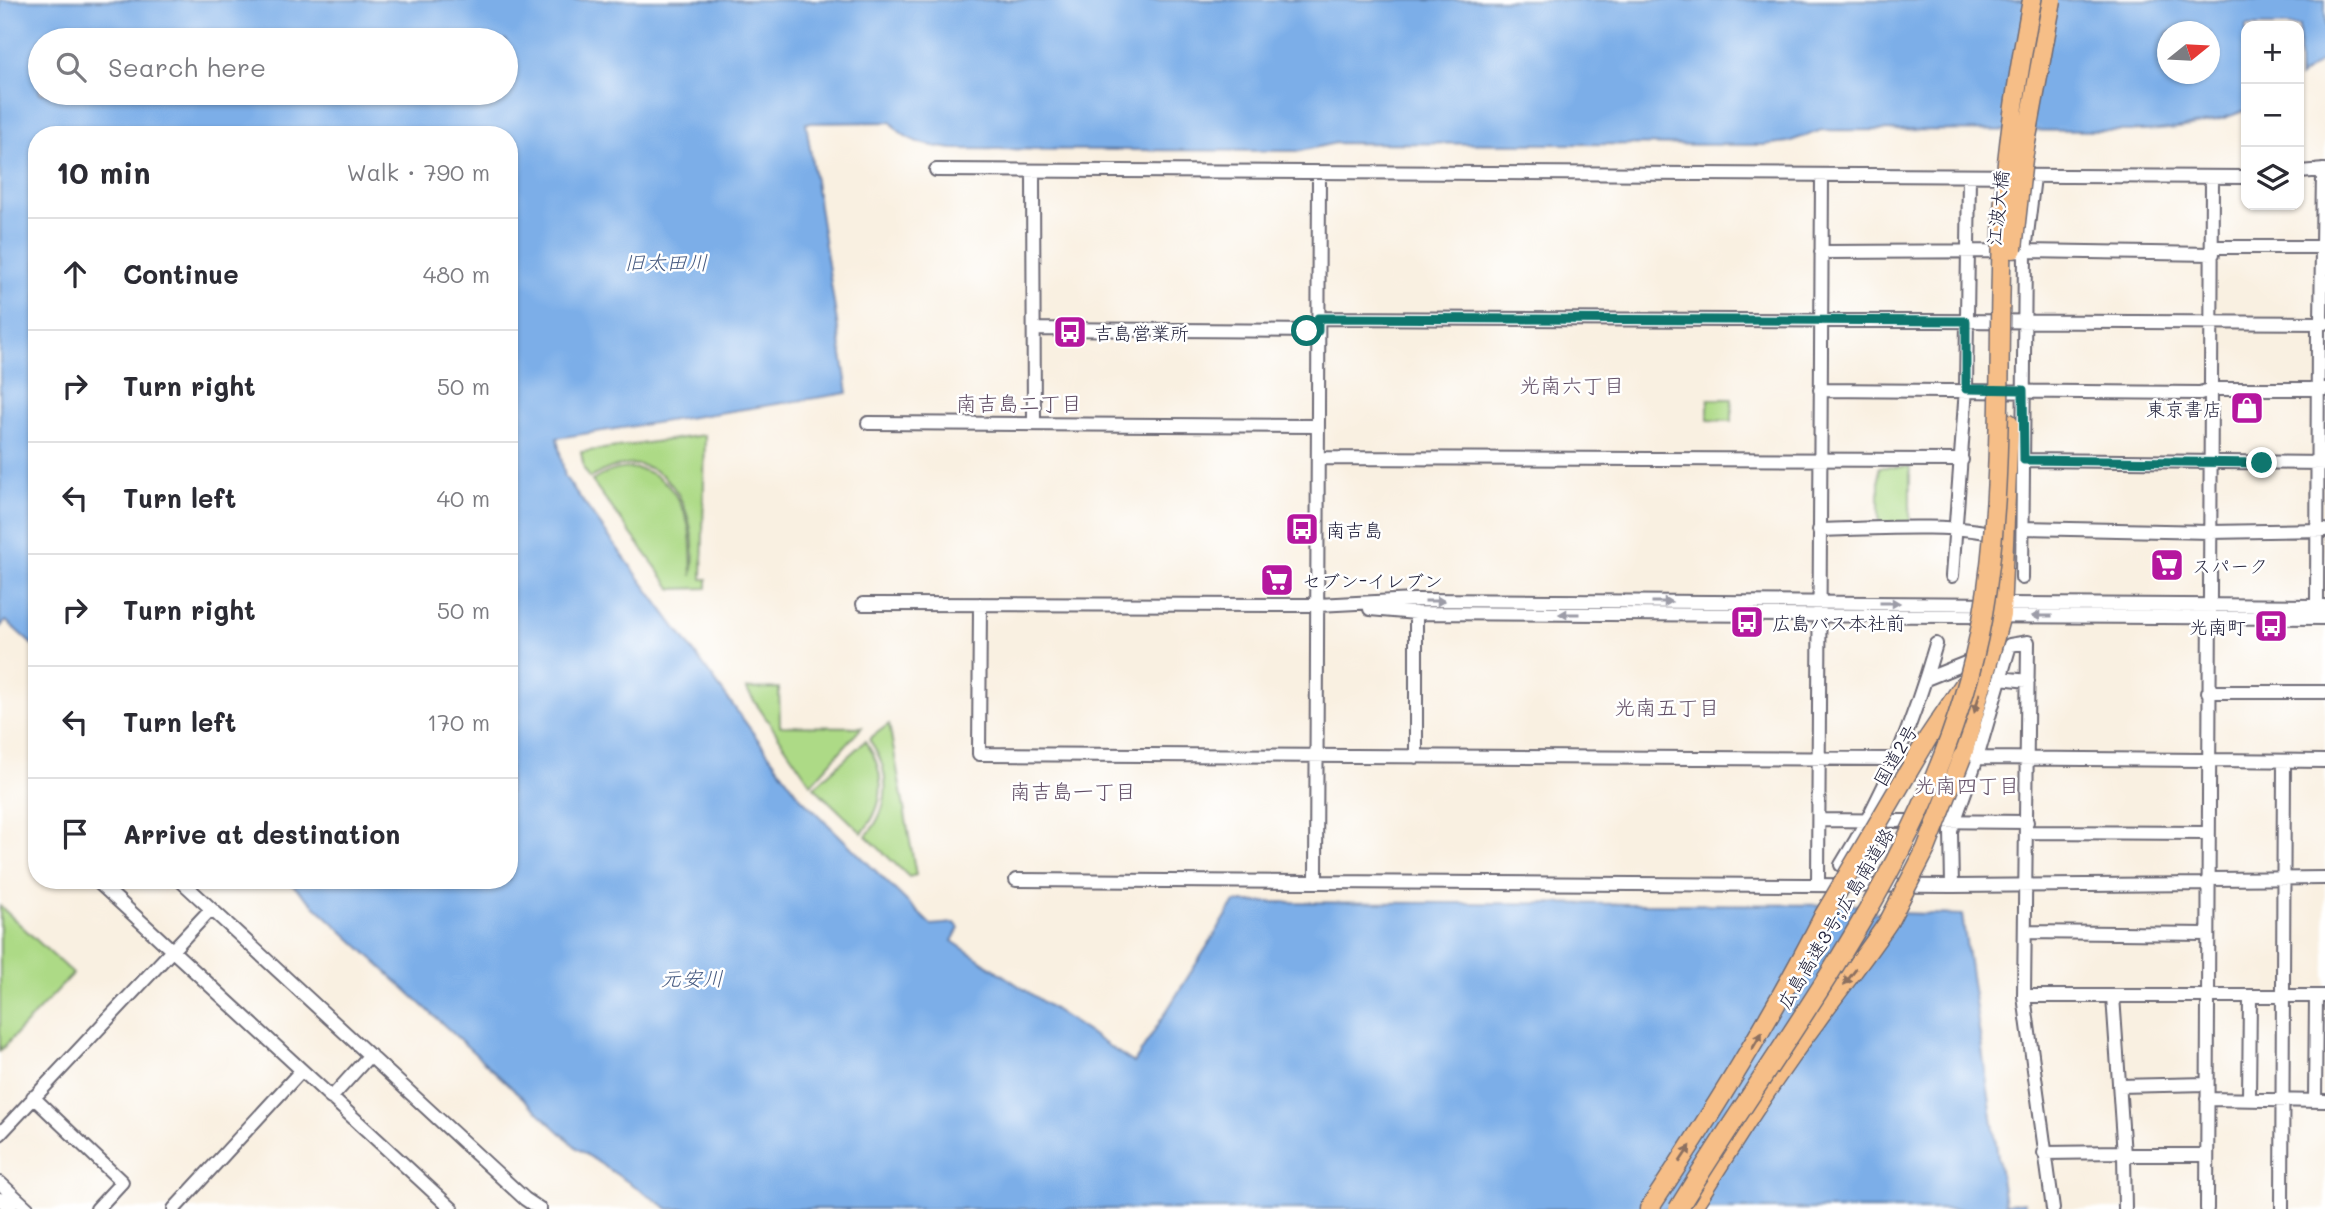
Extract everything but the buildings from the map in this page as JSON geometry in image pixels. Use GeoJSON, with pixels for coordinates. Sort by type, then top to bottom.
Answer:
{"type":"FeatureCollection","features":[{"type":"Feature","properties":{"kind":"highway","name":"広島高速3号;広島南道路"},"geometry":{"type":"LineString","coordinates":[[1678,1209],[1883,886],[1925,802],[1964,695],[1982,621],[1992,550],[1997,477],[2003,211],[2018,74],[2032,0]]}},
{"type":"Feature","properties":{"kind":"highway","name":"江波大橋"},"geometry":{"type":"LineString","coordinates":[[2009,422],[2013,240],[2025,147],[2052,0]]}},
{"type":"Feature","properties":{"kind":"highway","name":"国道2号"},"geometry":{"type":"LineString","coordinates":[[1692,1209],[1741,1129],[1889,921],[1970,758],[1987,653],[2002,609],[2009,422]]}},
{"type":"Feature","properties":{"kind":"highway","name":"国道2号"},"geometry":{"type":"LineString","coordinates":[[1649,1209],[1750,1052],[1824,915],[1928,738],[1987,653]]}},
{"type":"Feature","properties":{"kind":"street"},"geometry":{"type":"LineString","coordinates":[[936,170],[2241,177]]}},
{"type":"Feature","properties":{"kind":"street"},"geometry":{"type":"LineString","coordinates":[[2208,613],[2321,606],[2324,170],[2304,172]]}},
{"type":"Feature","properties":{"kind":"street"},"geometry":{"type":"LineString","coordinates":[[1033,171],[1034,424]]}},
{"type":"Feature","properties":{"kind":"street"},"geometry":{"type":"LineString","coordinates":[[1316,882],[1319,174]]}},
{"type":"Feature","properties":{"kind":"street"},"geometry":{"type":"LineString","coordinates":[[1818,884],[1822,175]]}},
{"type":"Feature","properties":{"kind":"street"},"geometry":{"type":"LineString","coordinates":[[1952,576],[1958,529],[1966,389],[1969,177]]}},
{"type":"Feature","properties":{"kind":"street"},"geometry":{"type":"LineString","coordinates":[[2022,578],[2025,251],[2034,177]]}},
{"type":"Feature","properties":{"kind":"street"},"geometry":{"type":"LineString","coordinates":[[2207,1209],[2212,178]]}},
{"type":"Feature","properties":{"kind":"street"},"geometry":{"type":"LineString","coordinates":[[1821,252],[2323,247]]}},
{"type":"Feature","properties":{"kind":"street"},"geometry":{"type":"LineString","coordinates":[[1034,329],[1820,321],[2321,323]]}},
{"type":"Feature","properties":{"kind":"street"},"geometry":{"type":"LineString","coordinates":[[1820,390],[1966,389],[2200,393],[2213,389],[2321,389]]}},
{"type":"Feature","properties":{"kind":"street"},"geometry":{"type":"LineString","coordinates":[[868,423],[1318,426]]}},
{"type":"Feature","properties":{"kind":"street"},"geometry":{"type":"LineString","coordinates":[[1318,458],[1962,460]]}},
{"type":"Feature","properties":{"kind":"street"},"geometry":{"type":"LineString","coordinates":[[2024,460],[2321,463]]}},
{"type":"Feature","properties":{"kind":"street"},"geometry":{"type":"LineString","coordinates":[[1819,530],[1984,530],[2005,546],[2023,528],[2210,532],[2321,529]]}},
{"type":"Feature","properties":{"kind":"street"},"geometry":{"type":"LineString","coordinates":[[863,604],[1318,605],[1414,600],[1819,609]]}},
{"type":"Feature","properties":{"kind":"street"},"geometry":{"type":"LineString","coordinates":[[979,604],[979,754],[1896,759]]}},
{"type":"Feature","properties":{"kind":"street"},"geometry":{"type":"LineString","coordinates":[[1318,605],[1416,613],[2002,609],[2325,618]]}},
{"type":"Feature","properties":{"kind":"street"},"geometry":{"type":"LineString","coordinates":[[1416,613],[1416,757]]}},
{"type":"Feature","properties":{"kind":"street"},"geometry":{"type":"LineString","coordinates":[[1952,886],[1951,831],[1970,758],[2010,645],[2028,642],[2024,996],[2053,1209]]}},
{"type":"Feature","properties":{"kind":"street"},"geometry":{"type":"LineString","coordinates":[[1841,865],[1868,822],[1896,759],[1936,644]]}},
{"type":"Feature","properties":{"kind":"street"},"geometry":{"type":"LineString","coordinates":[[1926,679],[1987,653],[2002,673],[2028,681]]}},
{"type":"Feature","properties":{"kind":"street"},"geometry":{"type":"LineString","coordinates":[[2208,692],[2325,692]]}},
{"type":"Feature","properties":{"kind":"street"},"geometry":{"type":"LineString","coordinates":[[1970,758],[2325,761]]}},
{"type":"Feature","properties":{"kind":"street"},"geometry":{"type":"LineString","coordinates":[[2281,1209],[2284,761]]}},
{"type":"Feature","properties":{"kind":"street"},"geometry":{"type":"LineString","coordinates":[[1819,820],[1953,821],[2027,827],[2208,833]]}},
{"type":"Feature","properties":{"kind":"street"},"geometry":{"type":"LineString","coordinates":[[1016,880],[2026,886],[2325,878]]}},
{"type":"Feature","properties":{"kind":"street"},"geometry":{"type":"LineString","coordinates":[[106,889],[452,1209]]}},
{"type":"Feature","properties":{"kind":"street"},"geometry":{"type":"LineString","coordinates":[[190,889],[370,1055],[522,1204],[540,1209]]}},
{"type":"Feature","properties":{"kind":"street"},"geometry":{"type":"LineString","coordinates":[[0,1134],[211,909]]}},
{"type":"Feature","properties":{"kind":"street"},"geometry":{"type":"LineString","coordinates":[[2025,932],[2207,934]]}},
{"type":"Feature","properties":{"kind":"street"},"geometry":{"type":"LineString","coordinates":[[2024,996],[2320,996],[2320,1101],[2207,1099]]}},
{"type":"Feature","properties":{"kind":"street"},"geometry":{"type":"LineString","coordinates":[[2113,996],[2125,1209]]}},
{"type":"Feature","properties":{"kind":"street"},"geometry":{"type":"LineString","coordinates":[[2249,1100],[2250,996]]}},
{"type":"Feature","properties":{"kind":"street"},"geometry":{"type":"LineString","coordinates":[[331,1098],[370,1055]]}},
{"type":"Feature","properties":{"kind":"street"},"geometry":{"type":"LineString","coordinates":[[174,1209],[301,1071]]}},
{"type":"Feature","properties":{"kind":"street"},"geometry":{"type":"LineString","coordinates":[[2119,1086],[2207,1084]]}},
{"type":"Feature","properties":{"kind":"street"},"geometry":{"type":"LineString","coordinates":[[33,1097],[122,1182],[97,1209]]}},
{"type":"Feature","properties":{"kind":"street"},"geometry":{"type":"LineString","coordinates":[[2044,1153],[2207,1155]]}},
{"type":"Feature","properties":{"kind":"street"},"geometry":{"type":"LineString","coordinates":[[0,1183],[28,1209]]}},
{"type":"Feature","properties":{"kind":"street"},"geometry":{"type":"LineString","coordinates":[[0,1199],[11,1209]]}},
{"type":"Feature","properties":{"kind":"green space"},"geometry":{"type":"Polygon","coordinates":[[[1708,399],[1732,399],[1732,421],[1708,420],[1708,399]]]}},
{"type":"Feature","properties":{"kind":"green space"},"geometry":{"type":"Polygon","coordinates":[[[705,435],[702,579],[707,579],[707,588],[672,589],[592,481],[609,472],[625,468],[640,469],[666,483],[684,511],[689,528],[692,576],[694,552],[691,528],[684,505],[673,486],[657,472],[639,465],[616,466],[590,478],[584,469],[581,452],[705,435]]]}},
{"type":"Feature","properties":{"kind":"green space"},"geometry":{"type":"Polygon","coordinates":[[[1879,467],[1910,467],[1910,527],[1879,527],[1879,467]]]}},
{"type":"Feature","properties":{"kind":"green space"},"geometry":{"type":"Polygon","coordinates":[[[779,688],[780,726],[862,727],[811,784],[746,689],[779,688]]]}},
{"type":"Feature","properties":{"kind":"green space"},"geometry":{"type":"Polygon","coordinates":[[[889,724],[916,875],[909,877],[866,836],[881,813],[886,788],[881,763],[869,739],[889,724]]]}},
{"type":"Feature","properties":{"kind":"green space"},"geometry":{"type":"Polygon","coordinates":[[[865,741],[877,764],[881,787],[876,811],[862,833],[814,787],[865,741]]]}},
{"type":"Feature","properties":{"kind":"green space"},"geometry":{"type":"Polygon","coordinates":[[[0,906],[73,974],[0,1051],[0,906]]]}},
{"type":"Feature","properties":{"kind":"water"},"geometry":{"type":"Polygon","coordinates":[[[0,0],[2325,0],[2325,58],[2304,74],[2304,21],[2241,21],[2241,112],[2209,122],[2158,130],[1822,130],[1788,142],[1763,145],[1336,143],[1300,151],[953,149],[910,139],[891,122],[806,123],[848,393],[557,438],[565,477],[801,798],[931,925],[955,923],[959,928],[952,941],[1134,1063],[1235,902],[1863,905],[1864,912],[1962,915],[2005,1204],[2024,1202],[2025,1209],[669,1209],[578,1149],[297,889],[518,889],[518,126],[28,126],[28,641],[6,621],[0,627],[0,0]]]}},
{"type":"Feature","properties":{"kind":"place","name":"吉島営業所"},"geometry":{"type":"Point","coordinates":[1070,332]}},
{"type":"Feature","properties":{"kind":"place","name":"東京書店"},"geometry":{"type":"Point","coordinates":[2247,408]}},
{"type":"Feature","properties":{"kind":"place","name":"南吉島"},"geometry":{"type":"Point","coordinates":[1302,529]}},
{"type":"Feature","properties":{"kind":"place","name":"スパーク"},"geometry":{"type":"Point","coordinates":[2167,565]}},
{"type":"Feature","properties":{"kind":"place","name":"セブン-イレブン"},"geometry":{"type":"Point","coordinates":[1277,580]}},
{"type":"Feature","properties":{"kind":"place","name":"広島バス本社前"},"geometry":{"type":"Point","coordinates":[1747,622]}},
{"type":"Feature","properties":{"kind":"place","name":"光南町"},"geometry":{"type":"Point","coordinates":[2271,626]}},
{"type":"Feature","properties":{"kind":"district","name":"光南六丁目"},"geometry":{"type":"Point","coordinates":[1572,384]}},
{"type":"Feature","properties":{"kind":"district","name":"南吉島二丁目"},"geometry":{"type":"Point","coordinates":[1019,402]}},
{"type":"Feature","properties":{"kind":"district","name":"光南五丁目"},"geometry":{"type":"Point","coordinates":[1667,706]}},
{"type":"Feature","properties":{"kind":"district","name":"光南四丁目"},"geometry":{"type":"Point","coordinates":[1967,784]}},
{"type":"Feature","properties":{"kind":"district","name":"南吉島一丁目"},"geometry":{"type":"Point","coordinates":[1073,790]}},
{"type":"Feature","properties":{"kind":"route"},"geometry":{"type":"LineString","coordinates":[[1307,331],[1318,331],[1318,318],[1966,321],[1966,389],[2023,390],[2024,460],[2262,463]]}},
{"type":"Feature","properties":{"kind":"water label","name":"旧太田川"},"geometry":{"type":"Point","coordinates":[666,261]}},
{"type":"Feature","properties":{"kind":"water label","name":"元安川"},"geometry":{"type":"Point","coordinates":[692,977]}}]}
